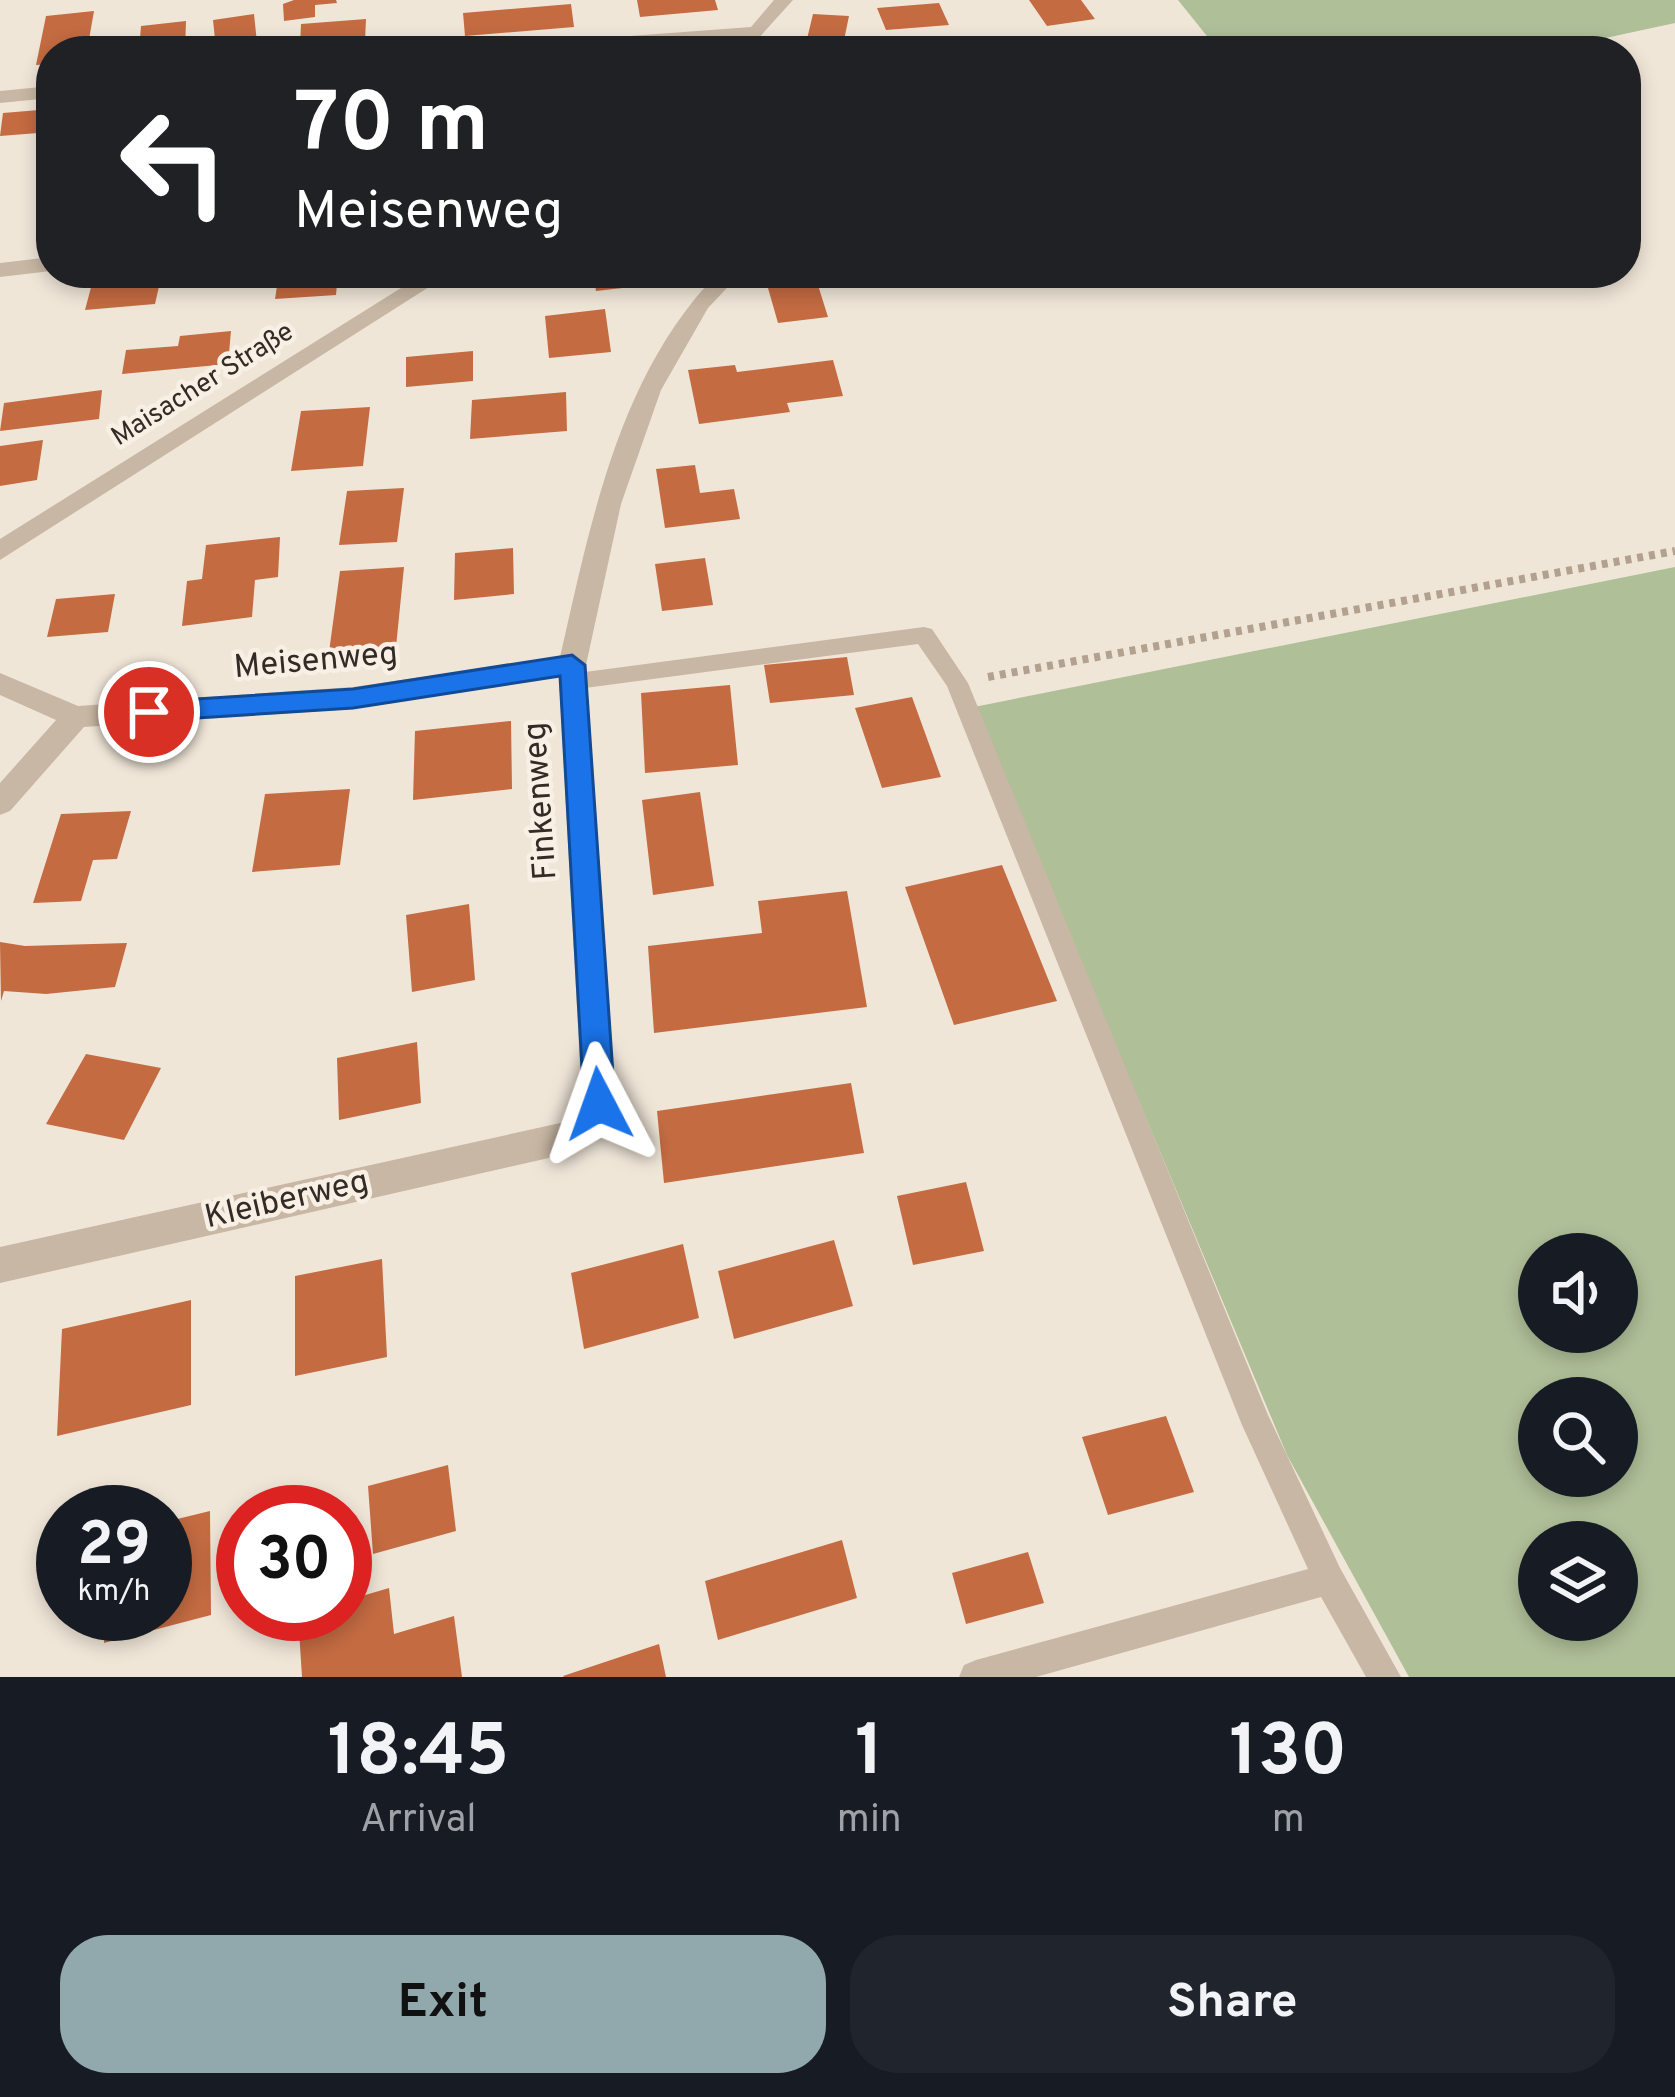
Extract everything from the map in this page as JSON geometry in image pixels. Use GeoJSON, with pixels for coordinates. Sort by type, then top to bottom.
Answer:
{"type":"FeatureCollection","features":[{"type":"Feature","properties":{"kind":"street"},"geometry":{"type":"LineString","coordinates":[[753,36],[784,0]]}},
{"type":"Feature","properties":{"kind":"street"},"geometry":{"type":"LineString","coordinates":[[704,36],[756,32]]}},
{"type":"Feature","properties":{"kind":"street"},"geometry":{"type":"LineString","coordinates":[[0,97],[36,93]]}},
{"type":"Feature","properties":{"kind":"street"},"geometry":{"type":"LineString","coordinates":[[0,270],[36,266]]}},
{"type":"Feature","properties":{"kind":"street","name":"Maisacher Straße"},"geometry":{"type":"LineString","coordinates":[[0,550],[416,288]]}},
{"type":"Feature","properties":{"kind":"street","name":"Finkenweg"},"geometry":{"type":"LineString","coordinates":[[574,1136],[599,1104],[571,674],[608,504],[649,390],[699,305],[715,288]]}},
{"type":"Feature","properties":{"kind":"street","name":"Meisenweg"},"geometry":{"type":"LineString","coordinates":[[0,683],[76,717],[353,698],[571,674]]}},
{"type":"Feature","properties":{"kind":"street"},"geometry":{"type":"LineString","coordinates":[[0,803],[76,717]]}},
{"type":"Feature","properties":{"kind":"street","name":"Kleiberweg"},"geometry":{"type":"LineString","coordinates":[[0,1265],[574,1136]]}},
{"type":"Feature","properties":{"kind":"lane"},"geometry":{"type":"LineString","coordinates":[[571,674],[924,635],[957,683],[1248,1404],[1329,1580],[1384,1677]]}},
{"type":"Feature","properties":{"kind":"lane"},"geometry":{"type":"LineString","coordinates":[[976,1677],[1329,1580]]}},
{"type":"Feature","properties":{"kind":"path"},"geometry":{"type":"LineString","coordinates":[[957,683],[1675,551]]}},
{"type":"Feature","properties":{"kind":"green space"},"geometry":{"type":"Polygon","coordinates":[[[1178,0],[1675,0],[1675,23],[1615,36],[1207,36],[1178,0]]]}},
{"type":"Feature","properties":{"kind":"green space"},"geometry":{"type":"Polygon","coordinates":[[[1675,567],[1675,1677],[1409,1677],[1287,1455],[974,707],[1675,567]]]}},
{"type":"Feature","properties":{"kind":"building"},"geometry":{"type":"Polygon","coordinates":[[[294,0],[337,3],[315,5],[315,17],[284,21],[283,4],[294,0]]]}},
{"type":"Feature","properties":{"kind":"building"},"geometry":{"type":"Polygon","coordinates":[[[637,0],[715,0],[718,10],[640,17],[637,0]]]}},
{"type":"Feature","properties":{"kind":"building"},"geometry":{"type":"Polygon","coordinates":[[[1029,0],[1081,0],[1095,19],[1047,26],[1029,0]]]}},
{"type":"Feature","properties":{"kind":"building"},"geometry":{"type":"Polygon","coordinates":[[[939,3],[949,25],[886,30],[877,8],[939,3]]]}},
{"type":"Feature","properties":{"kind":"building"},"geometry":{"type":"Polygon","coordinates":[[[571,4],[574,27],[465,36],[463,13],[571,4]]]}},
{"type":"Feature","properties":{"kind":"building"},"geometry":{"type":"Polygon","coordinates":[[[94,11],[90,36],[42,36],[46,16],[94,11]]]}},
{"type":"Feature","properties":{"kind":"building"},"geometry":{"type":"Polygon","coordinates":[[[254,14],[256,36],[215,36],[213,20],[254,14]]]}},
{"type":"Feature","properties":{"kind":"building"},"geometry":{"type":"Polygon","coordinates":[[[813,14],[849,16],[845,36],[808,36],[813,14]]]}},
{"type":"Feature","properties":{"kind":"building"},"geometry":{"type":"Polygon","coordinates":[[[366,19],[365,36],[300,36],[301,24],[366,19]]]}},
{"type":"Feature","properties":{"kind":"building"},"geometry":{"type":"Polygon","coordinates":[[[186,21],[186,36],[140,36],[141,26],[186,21]]]}},
{"type":"Feature","properties":{"kind":"building"},"geometry":{"type":"Polygon","coordinates":[[[36,110],[36,133],[0,136],[3,113],[36,110]]]}},
{"type":"Feature","properties":{"kind":"building"},"geometry":{"type":"Polygon","coordinates":[[[91,288],[159,288],[155,304],[85,310],[91,288]]]}},
{"type":"Feature","properties":{"kind":"building"},"geometry":{"type":"Polygon","coordinates":[[[277,288],[337,288],[336,295],[275,299],[277,288]]]}},
{"type":"Feature","properties":{"kind":"building"},"geometry":{"type":"Polygon","coordinates":[[[768,288],[819,288],[828,317],[778,323],[768,288]]]}},
{"type":"Feature","properties":{"kind":"building"},"geometry":{"type":"Polygon","coordinates":[[[605,309],[611,352],[549,358],[545,316],[605,309]]]}},
{"type":"Feature","properties":{"kind":"building"},"geometry":{"type":"Polygon","coordinates":[[[231,331],[228,364],[122,374],[126,350],[178,346],[180,336],[231,331]]]}},
{"type":"Feature","properties":{"kind":"building"},"geometry":{"type":"Polygon","coordinates":[[[473,351],[473,381],[406,387],[406,357],[473,351]]]}},
{"type":"Feature","properties":{"kind":"building"},"geometry":{"type":"Polygon","coordinates":[[[833,360],[843,396],[787,403],[790,412],[699,424],[688,370],[735,365],[737,372],[833,360]]]}},
{"type":"Feature","properties":{"kind":"building"},"geometry":{"type":"Polygon","coordinates":[[[102,390],[99,419],[0,431],[4,403],[102,390]]]}},
{"type":"Feature","properties":{"kind":"building"},"geometry":{"type":"Polygon","coordinates":[[[566,392],[567,431],[470,439],[472,400],[566,392]]]}},
{"type":"Feature","properties":{"kind":"building"},"geometry":{"type":"Polygon","coordinates":[[[370,407],[363,466],[291,471],[301,411],[370,407]]]}},
{"type":"Feature","properties":{"kind":"building"},"geometry":{"type":"Polygon","coordinates":[[[43,440],[37,480],[0,486],[0,446],[43,440]]]}},
{"type":"Feature","properties":{"kind":"building"},"geometry":{"type":"Polygon","coordinates":[[[695,465],[700,493],[734,489],[740,519],[665,528],[656,469],[695,465]]]}},
{"type":"Feature","properties":{"kind":"building"},"geometry":{"type":"Polygon","coordinates":[[[404,488],[397,542],[339,545],[347,491],[404,488]]]}},
{"type":"Feature","properties":{"kind":"building"},"geometry":{"type":"Polygon","coordinates":[[[280,537],[278,577],[255,580],[252,617],[182,626],[187,581],[202,579],[206,545],[280,537]]]}},
{"type":"Feature","properties":{"kind":"building"},"geometry":{"type":"Polygon","coordinates":[[[513,548],[514,594],[454,600],[455,553],[513,548]]]}},
{"type":"Feature","properties":{"kind":"building"},"geometry":{"type":"Polygon","coordinates":[[[705,558],[713,605],[662,611],[655,564],[705,558]]]}},
{"type":"Feature","properties":{"kind":"building"},"geometry":{"type":"Polygon","coordinates":[[[404,567],[396,647],[329,652],[340,571],[404,567]]]}},
{"type":"Feature","properties":{"kind":"building"},"geometry":{"type":"Polygon","coordinates":[[[115,594],[108,632],[47,637],[56,599],[115,594]]]}},
{"type":"Feature","properties":{"kind":"building"},"geometry":{"type":"Polygon","coordinates":[[[847,657],[854,695],[770,703],[764,665],[847,657]]]}},
{"type":"Feature","properties":{"kind":"building"},"geometry":{"type":"Polygon","coordinates":[[[730,685],[738,765],[645,773],[641,693],[730,685]]]}},
{"type":"Feature","properties":{"kind":"building"},"geometry":{"type":"Polygon","coordinates":[[[912,697],[941,777],[882,788],[855,708],[912,697]]]}},
{"type":"Feature","properties":{"kind":"building"},"geometry":{"type":"Polygon","coordinates":[[[511,721],[512,789],[413,800],[415,731],[511,721]]]}},
{"type":"Feature","properties":{"kind":"building"},"geometry":{"type":"Polygon","coordinates":[[[350,789],[340,865],[252,872],[265,794],[350,789]]]}},
{"type":"Feature","properties":{"kind":"building"},"geometry":{"type":"Polygon","coordinates":[[[700,792],[714,886],[653,895],[642,800],[700,792]]]}},
{"type":"Feature","properties":{"kind":"building"},"geometry":{"type":"Polygon","coordinates":[[[131,811],[117,859],[93,860],[81,901],[33,903],[61,814],[131,811]]]}},
{"type":"Feature","properties":{"kind":"building"},"geometry":{"type":"Polygon","coordinates":[[[1002,865],[1057,1001],[954,1025],[905,887],[1002,865]]]}},
{"type":"Feature","properties":{"kind":"building"},"geometry":{"type":"Polygon","coordinates":[[[847,891],[867,1007],[654,1033],[648,946],[762,933],[758,901],[847,891]]]}},
{"type":"Feature","properties":{"kind":"building"},"geometry":{"type":"Polygon","coordinates":[[[469,904],[475,980],[412,992],[406,915],[469,904]]]}},
{"type":"Feature","properties":{"kind":"building"},"geometry":{"type":"Polygon","coordinates":[[[0,942],[25,946],[127,943],[115,987],[46,994],[4,991],[1,1001],[0,942]]]}},
{"type":"Feature","properties":{"kind":"building"},"geometry":{"type":"Polygon","coordinates":[[[417,1042],[421,1103],[339,1120],[337,1058],[417,1042]]]}},
{"type":"Feature","properties":{"kind":"building"},"geometry":{"type":"Polygon","coordinates":[[[86,1054],[161,1068],[124,1140],[46,1124],[86,1054]]]}},
{"type":"Feature","properties":{"kind":"building"},"geometry":{"type":"Polygon","coordinates":[[[851,1083],[864,1153],[664,1183],[657,1111],[851,1083]]]}},
{"type":"Feature","properties":{"kind":"building"},"geometry":{"type":"Polygon","coordinates":[[[966,1182],[984,1251],[913,1265],[897,1196],[966,1182]]]}},
{"type":"Feature","properties":{"kind":"building"},"geometry":{"type":"Polygon","coordinates":[[[834,1240],[853,1306],[734,1339],[718,1271],[834,1240]]]}},
{"type":"Feature","properties":{"kind":"building"},"geometry":{"type":"Polygon","coordinates":[[[683,1244],[699,1318],[584,1349],[571,1273],[683,1244]]]}},
{"type":"Feature","properties":{"kind":"building"},"geometry":{"type":"Polygon","coordinates":[[[382,1259],[387,1357],[295,1376],[295,1276],[382,1259]]]}},
{"type":"Feature","properties":{"kind":"building"},"geometry":{"type":"Polygon","coordinates":[[[191,1300],[191,1405],[57,1436],[62,1329],[191,1300]]]}},
{"type":"Feature","properties":{"kind":"building"},"geometry":{"type":"Polygon","coordinates":[[[1166,1416],[1194,1492],[1108,1515],[1082,1437],[1166,1416]]]}},
{"type":"Feature","properties":{"kind":"building"},"geometry":{"type":"Polygon","coordinates":[[[448,1465],[456,1531],[373,1554],[372,1485],[448,1465]]]}},
{"type":"Feature","properties":{"kind":"building"},"geometry":{"type":"Polygon","coordinates":[[[210,1511],[211,1615],[192,1620],[192,1515],[210,1511]]]}},
{"type":"Feature","properties":{"kind":"building"},"geometry":{"type":"Polygon","coordinates":[[[842,1540],[857,1598],[718,1640],[705,1581],[842,1540]]]}},
{"type":"Feature","properties":{"kind":"building"},"geometry":{"type":"Polygon","coordinates":[[[1028,1552],[1044,1603],[966,1624],[952,1573],[1028,1552]]]}},
{"type":"Feature","properties":{"kind":"building"},"geometry":{"type":"Polygon","coordinates":[[[389,1588],[394,1634],[454,1616],[462,1677],[302,1677],[300,1641],[372,1641],[372,1593],[389,1588]]]}},
{"type":"Feature","properties":{"kind":"building"},"geometry":{"type":"Polygon","coordinates":[[[659,1644],[666,1677],[563,1676],[659,1644]]]}},
{"type":"Feature","properties":{"kind":"route"},"geometry":{"type":"LineString","coordinates":[[149,712],[353,698],[572,665],[599,1104]]}}]}
